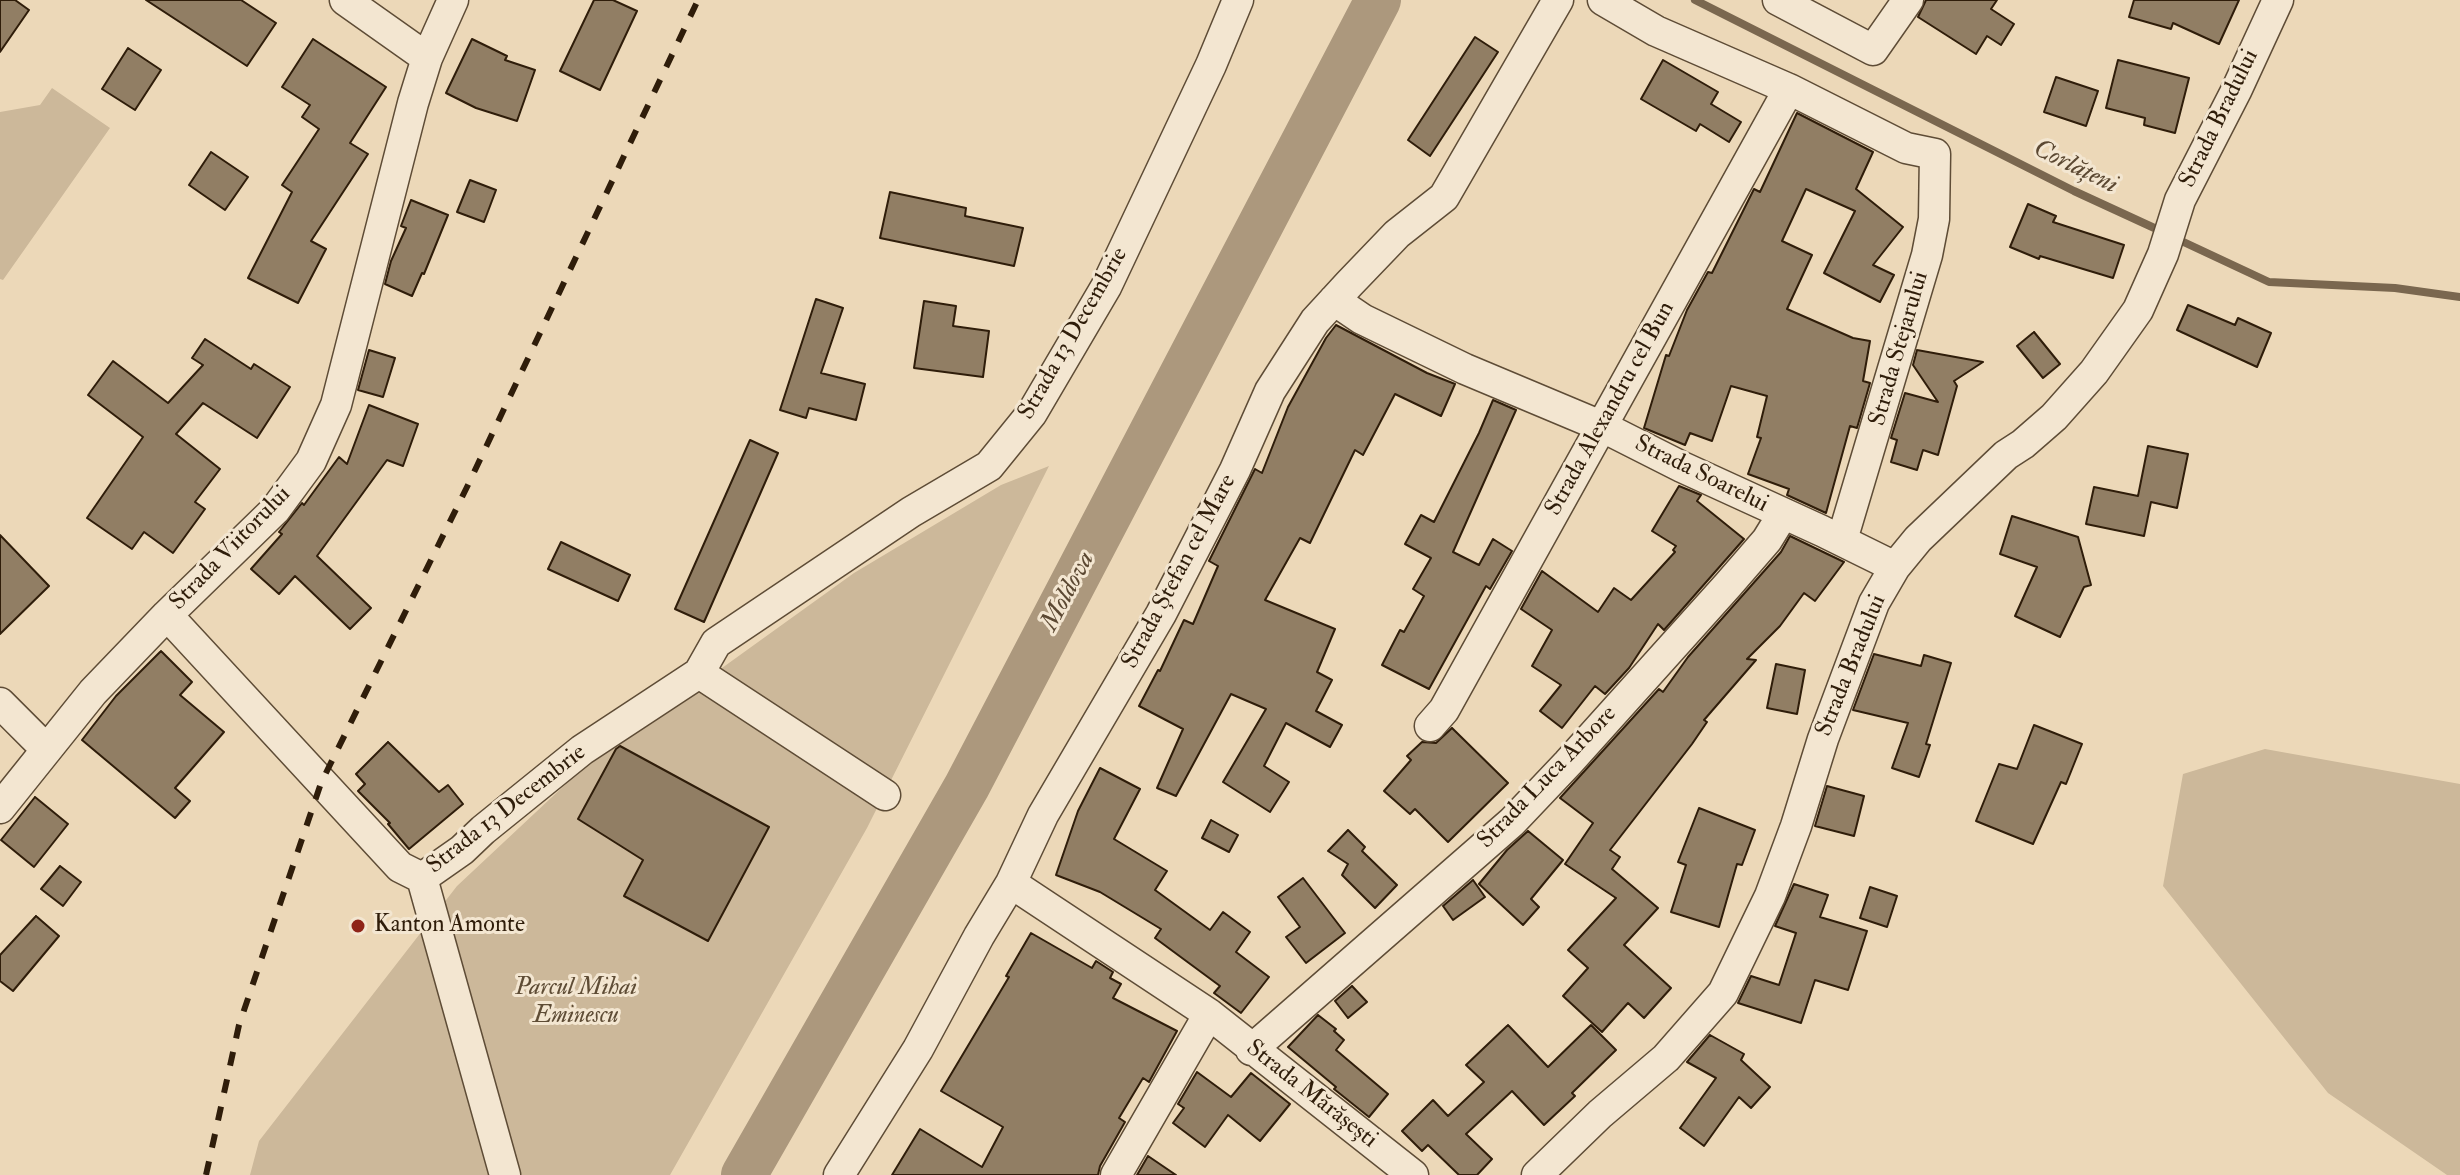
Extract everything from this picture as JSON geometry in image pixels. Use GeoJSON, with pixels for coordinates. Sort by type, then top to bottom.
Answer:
{"type":"FeatureCollection","features":[{"type":"Feature","properties":{"kind":"street"},"geometry":{"type":"LineString","coordinates":[[345,0],[427,58]]}},
{"type":"Feature","properties":{"kind":"street","name":"Strada Viitorului"},"geometry":{"type":"LineString","coordinates":[[0,808],[93,692],[275,510],[311,461],[336,405],[397,162],[427,58],[453,0]]}},
{"type":"Feature","properties":{"kind":"street","name":"Strada 13 Decembrie"},"geometry":{"type":"LineString","coordinates":[[167,615],[400,867],[422,878],[462,850],[582,750],[699,673],[716,643],[911,512],[989,466],[1032,413],[1106,287],[1211,65],[1238,0]]}},
{"type":"Feature","properties":{"kind":"street","name":"Strada Ștefan cel Mare"},"geometry":{"type":"LineString","coordinates":[[839,1175],[918,1049],[1011,883],[1043,815],[1161,614],[1235,470],[1270,391],[1315,321],[1397,234],[1444,197],[1558,0]]}},
{"type":"Feature","properties":{"kind":"street"},"geometry":{"type":"LineString","coordinates":[[1603,0],[1656,31],[1789,89]]}},
{"type":"Feature","properties":{"kind":"street"},"geometry":{"type":"LineString","coordinates":[[1778,0],[1873,50],[1908,0]]}},
{"type":"Feature","properties":{"kind":"street","name":"Strada Bradului"},"geometry":{"type":"LineString","coordinates":[[1537,1175],[1600,1114],[1666,1058],[1723,993],[1770,896],[1823,739],[1874,603],[1895,567],[1952,506],[2006,455],[2054,417],[2094,372],[2138,310],[2163,254],[2180,200],[2278,0]]}},
{"type":"Feature","properties":{"kind":"street","name":"Strada Stejarului"},"geometry":{"type":"LineString","coordinates":[[1789,89],[1906,148],[1935,154],[1934,219],[1927,255],[1842,540]]}},
{"type":"Feature","properties":{"kind":"street","name":"Strada Alexandru cel Bun"},"geometry":{"type":"LineString","coordinates":[[1430,726],[1444,710],[1789,89]]}},
{"type":"Feature","properties":{"kind":"street","name":"Strada Soarelui"},"geometry":{"type":"LineString","coordinates":[[1334,300],[1362,319],[1465,369],[1601,426],[1895,567]]}},
{"type":"Feature","properties":{"kind":"street","name":"Strada Luca Arbore"},"geometry":{"type":"LineString","coordinates":[[1251,1050],[1512,822],[1728,585],[1767,540],[1783,514]]}},
{"type":"Feature","properties":{"kind":"street"},"geometry":{"type":"LineString","coordinates":[[699,673],[885,795]]}},
{"type":"Feature","properties":{"kind":"street"},"geometry":{"type":"LineString","coordinates":[[0,703],[46,749]]}},
{"type":"Feature","properties":{"kind":"street"},"geometry":{"type":"LineString","coordinates":[[422,878],[505,1175]]}},
{"type":"Feature","properties":{"kind":"street","name":"Strada Mărășești"},"geometry":{"type":"LineString","coordinates":[[1011,883],[1209,1014],[1413,1175]]}},
{"type":"Feature","properties":{"kind":"street"},"geometry":{"type":"LineString","coordinates":[[1116,1175],[1209,1014]]}},
{"type":"Feature","properties":{"kind":"green space"},"geometry":{"type":"Polygon","coordinates":[[[52,88],[110,128],[3,280],[0,279],[0,112],[40,105],[52,88]]]}},
{"type":"Feature","properties":{"kind":"green space","name":"Parcul Mihai Eminescu"},"geometry":{"type":"Polygon","coordinates":[[[1049,466],[867,828],[670,1175],[250,1175],[259,1141],[457,886],[583,768],[854,573],[1001,485],[1049,466]]]}},
{"type":"Feature","properties":{"kind":"green space"},"geometry":{"type":"Polygon","coordinates":[[[2265,749],[2460,784],[2460,1175],[2447,1175],[2328,1093],[2163,886],[2183,774],[2265,749]]]}},
{"type":"Feature","properties":{"kind":"building"},"geometry":{"type":"Polygon","coordinates":[[[0,0],[15,0],[29,10],[0,52],[0,0]]]}},
{"type":"Feature","properties":{"kind":"building"},"geometry":{"type":"Polygon","coordinates":[[[146,0],[241,0],[276,23],[247,66],[146,0]]]}},
{"type":"Feature","properties":{"kind":"building"},"geometry":{"type":"Polygon","coordinates":[[[594,0],[613,0],[637,11],[600,90],[560,71],[594,0]]]}},
{"type":"Feature","properties":{"kind":"building"},"geometry":{"type":"Polygon","coordinates":[[[1926,0],[1997,0],[1991,9],[2014,24],[2001,45],[1987,36],[1976,54],[1918,17],[1926,0]]]}},
{"type":"Feature","properties":{"kind":"building"},"geometry":{"type":"Polygon","coordinates":[[[2134,0],[2239,0],[2219,44],[2173,23],[2171,29],[2129,17],[2134,0]]]}},
{"type":"Feature","properties":{"kind":"building"},"geometry":{"type":"Polygon","coordinates":[[[1475,37],[1498,52],[1430,156],[1408,140],[1475,37]]]}},
{"type":"Feature","properties":{"kind":"building"},"geometry":{"type":"Polygon","coordinates":[[[313,39],[386,87],[350,143],[368,154],[311,241],[326,249],[298,303],[248,278],[292,192],[282,185],[319,129],[302,117],[310,105],[282,87],[313,39]]]}},
{"type":"Feature","properties":{"kind":"building"},"geometry":{"type":"Polygon","coordinates":[[[472,39],[507,56],[505,60],[535,70],[517,121],[476,108],[446,93],[472,39]]]}},
{"type":"Feature","properties":{"kind":"building"},"geometry":{"type":"Polygon","coordinates":[[[128,48],[161,70],[135,110],[102,89],[128,48]]]}},
{"type":"Feature","properties":{"kind":"building"},"geometry":{"type":"Polygon","coordinates":[[[1663,60],[1718,92],[1711,104],[1741,122],[1729,142],[1700,124],[1696,131],[1641,99],[1663,60]]]}},
{"type":"Feature","properties":{"kind":"building"},"geometry":{"type":"Polygon","coordinates":[[[2118,60],[2189,78],[2175,133],[2144,125],[2145,118],[2106,108],[2118,60]]]}},
{"type":"Feature","properties":{"kind":"building"},"geometry":{"type":"Polygon","coordinates":[[[2056,77],[2098,91],[2086,126],[2044,112],[2056,77]]]}},
{"type":"Feature","properties":{"kind":"building"},"geometry":{"type":"Polygon","coordinates":[[[1797,113],[1873,152],[1856,189],[1903,227],[1873,265],[1894,275],[1880,302],[1824,273],[1855,211],[1806,189],[1782,241],[1812,255],[1787,309],[1853,338],[1870,341],[1863,381],[1870,383],[1857,428],[1850,426],[1826,513],[1787,495],[1789,489],[1748,474],[1761,438],[1757,437],[1767,396],[1731,386],[1712,441],[1690,433],[1685,445],[1644,428],[1666,355],[1669,356],[1687,310],[1708,272],[1712,273],[1754,189],[1760,192],[1797,113]]]}},
{"type":"Feature","properties":{"kind":"building"},"geometry":{"type":"Polygon","coordinates":[[[211,152],[248,177],[225,210],[189,185],[211,152]]]}},
{"type":"Feature","properties":{"kind":"building"},"geometry":{"type":"Polygon","coordinates":[[[470,180],[496,190],[484,222],[457,212],[470,180]]]}},
{"type":"Feature","properties":{"kind":"building"},"geometry":{"type":"Polygon","coordinates":[[[890,192],[966,208],[965,216],[1023,228],[1014,266],[880,238],[890,192]]]}},
{"type":"Feature","properties":{"kind":"building"},"geometry":{"type":"Polygon","coordinates":[[[411,200],[448,215],[412,296],[385,284],[391,261],[406,228],[401,226],[411,200]]]}},
{"type":"Feature","properties":{"kind":"building"},"geometry":{"type":"Polygon","coordinates":[[[2028,204],[2056,216],[2053,222],[2124,245],[2113,278],[2040,256],[2039,259],[2010,247],[2028,204]]]}},
{"type":"Feature","properties":{"kind":"building"},"geometry":{"type":"Polygon","coordinates":[[[816,299],[843,308],[821,373],[865,384],[856,420],[809,408],[806,418],[780,410],[816,299]]]}},
{"type":"Feature","properties":{"kind":"building"},"geometry":{"type":"Polygon","coordinates":[[[924,301],[956,306],[953,326],[989,331],[983,377],[914,368],[924,301]]]}},
{"type":"Feature","properties":{"kind":"building"},"geometry":{"type":"Polygon","coordinates":[[[2188,305],[2235,325],[2238,318],[2271,333],[2257,367],[2177,330],[2188,305]]]}},
{"type":"Feature","properties":{"kind":"building"},"geometry":{"type":"Polygon","coordinates":[[[1336,325],[1427,373],[1455,384],[1441,416],[1395,394],[1363,455],[1355,450],[1310,543],[1300,538],[1265,600],[1335,629],[1317,672],[1332,680],[1316,711],[1342,725],[1330,747],[1286,723],[1264,766],[1289,782],[1270,812],[1223,782],[1266,709],[1231,694],[1176,796],[1157,788],[1183,729],[1139,706],[1184,620],[1193,624],[1218,566],[1209,561],[1255,469],[1262,473],[1288,407],[1336,325]]]}},
{"type":"Feature","properties":{"kind":"building"},"geometry":{"type":"Polygon","coordinates":[[[2034,332],[2060,364],[2043,378],[2017,346],[2034,332]]]}},
{"type":"Feature","properties":{"kind":"building"},"geometry":{"type":"Polygon","coordinates":[[[205,339],[251,369],[254,364],[290,387],[257,438],[203,403],[176,434],[220,469],[195,502],[205,509],[173,553],[144,532],[132,549],[87,518],[143,437],[88,395],[113,361],[168,403],[203,365],[192,358],[205,339]]]}},
{"type":"Feature","properties":{"kind":"building"},"geometry":{"type":"Polygon","coordinates":[[[369,350],[395,358],[383,397],[358,390],[369,350]]]}},
{"type":"Feature","properties":{"kind":"building"},"geometry":{"type":"Polygon","coordinates":[[[1917,350],[1983,362],[1954,381],[1957,386],[1938,455],[1923,450],[1917,470],[1891,462],[1897,440],[1891,438],[1905,393],[1938,402],[1913,365],[1917,350]]]}},
{"type":"Feature","properties":{"kind":"building"},"geometry":{"type":"Polygon","coordinates":[[[1493,400],[1516,410],[1453,552],[1479,565],[1493,539],[1512,551],[1490,589],[1486,586],[1429,689],[1382,665],[1400,630],[1404,632],[1424,596],[1413,589],[1431,558],[1405,544],[1421,515],[1434,522],[1493,400]]]}},
{"type":"Feature","properties":{"kind":"building"},"geometry":{"type":"Polygon","coordinates":[[[369,405],[418,424],[403,466],[387,460],[317,556],[371,608],[350,629],[295,576],[279,594],[251,569],[282,534],[279,532],[302,503],[304,505],[339,457],[347,464],[369,405]]]}},
{"type":"Feature","properties":{"kind":"building"},"geometry":{"type":"Polygon","coordinates":[[[750,440],[778,453],[704,622],[675,609],[750,440]]]}},
{"type":"Feature","properties":{"kind":"building"},"geometry":{"type":"Polygon","coordinates":[[[2148,446],[2188,454],[2177,508],[2151,502],[2144,536],[2086,524],[2094,487],[2138,496],[2148,446]]]}},
{"type":"Feature","properties":{"kind":"building"},"geometry":{"type":"Polygon","coordinates":[[[1679,486],[1701,495],[1697,501],[1744,539],[1664,630],[1658,624],[1629,668],[1605,694],[1595,686],[1562,728],[1540,711],[1561,685],[1532,666],[1552,630],[1521,609],[1542,571],[1598,612],[1614,588],[1631,600],[1675,552],[1676,546],[1652,531],[1679,486]]]}},
{"type":"Feature","properties":{"kind":"building"},"geometry":{"type":"Polygon","coordinates":[[[2012,516],[2078,537],[2091,585],[2084,587],[2060,637],[2015,616],[2037,567],[2000,554],[2012,516]]]}},
{"type":"Feature","properties":{"kind":"building"},"geometry":{"type":"Polygon","coordinates":[[[0,535],[49,586],[0,634],[0,535]]]}},
{"type":"Feature","properties":{"kind":"building"},"geometry":{"type":"Polygon","coordinates":[[[1790,536],[1844,562],[1815,601],[1804,593],[1780,626],[1747,659],[1756,660],[1704,720],[1707,722],[1692,744],[1610,850],[1620,857],[1612,869],[1658,908],[1624,945],[1671,988],[1644,1018],[1628,1003],[1602,1032],[1563,996],[1588,968],[1568,950],[1616,898],[1565,864],[1593,823],[1560,798],[1659,689],[1663,692],[1688,657],[1781,552],[1790,536]]]}},
{"type":"Feature","properties":{"kind":"building"},"geometry":{"type":"Polygon","coordinates":[[[561,542],[630,575],[618,601],[548,569],[561,542]]]}},
{"type":"Feature","properties":{"kind":"building"},"geometry":{"type":"Polygon","coordinates":[[[161,651],[192,682],[180,695],[224,732],[175,788],[190,801],[175,818],[82,740],[116,696],[161,651]]]}},
{"type":"Feature","properties":{"kind":"building"},"geometry":{"type":"Polygon","coordinates":[[[1874,654],[1921,666],[1924,655],[1951,663],[1919,777],[1892,768],[1908,723],[1853,710],[1874,654]]]}},
{"type":"Feature","properties":{"kind":"building"},"geometry":{"type":"Polygon","coordinates":[[[1776,664],[1805,670],[1797,714],[1767,708],[1776,664]]]}},
{"type":"Feature","properties":{"kind":"building"},"geometry":{"type":"Polygon","coordinates":[[[2034,725],[2082,744],[2066,784],[2061,782],[2033,844],[1976,821],[1999,764],[2017,769],[2034,725]]]}},
{"type":"Feature","properties":{"kind":"building"},"geometry":{"type":"Polygon","coordinates":[[[1452,728],[1508,783],[1448,842],[1415,809],[1410,814],[1384,791],[1411,760],[1407,756],[1422,742],[1436,743],[1452,728]]]}},
{"type":"Feature","properties":{"kind":"building"},"geometry":{"type":"Polygon","coordinates":[[[388,742],[439,792],[448,785],[463,804],[409,849],[390,823],[358,791],[365,784],[356,774],[388,742]]]}},
{"type":"Feature","properties":{"kind":"building"},"geometry":{"type":"Polygon","coordinates":[[[620,746],[769,827],[708,941],[624,896],[643,860],[578,819],[620,746]]]}},
{"type":"Feature","properties":{"kind":"building"},"geometry":{"type":"Polygon","coordinates":[[[1100,768],[1140,789],[1114,839],[1167,871],[1155,890],[1210,930],[1223,912],[1250,932],[1236,952],[1269,977],[1241,1013],[1214,993],[1220,986],[1155,938],[1161,929],[1100,892],[1056,875],[1078,811],[1100,768]]]}},
{"type":"Feature","properties":{"kind":"building"},"geometry":{"type":"Polygon","coordinates":[[[1827,786],[1864,796],[1854,836],[1815,826],[1827,786]]]}},
{"type":"Feature","properties":{"kind":"building"},"geometry":{"type":"Polygon","coordinates":[[[35,797],[68,824],[34,867],[1,840],[35,797]]]}},
{"type":"Feature","properties":{"kind":"building"},"geometry":{"type":"Polygon","coordinates":[[[1699,808],[1755,830],[1742,865],[1737,864],[1719,927],[1671,912],[1686,865],[1678,862],[1699,808]]]}},
{"type":"Feature","properties":{"kind":"building"},"geometry":{"type":"Polygon","coordinates":[[[1211,820],[1238,835],[1229,852],[1202,838],[1211,820]]]}},
{"type":"Feature","properties":{"kind":"building"},"geometry":{"type":"Polygon","coordinates":[[[1348,830],[1365,847],[1362,851],[1397,885],[1375,908],[1342,875],[1348,864],[1328,851],[1348,830]]]}},
{"type":"Feature","properties":{"kind":"building"},"geometry":{"type":"Polygon","coordinates":[[[1528,831],[1563,860],[1531,899],[1539,907],[1523,925],[1479,884],[1507,850],[1528,831]]]}},
{"type":"Feature","properties":{"kind":"building"},"geometry":{"type":"Polygon","coordinates":[[[60,866],[81,882],[63,906],[41,889],[60,866]]]}},
{"type":"Feature","properties":{"kind":"building"},"geometry":{"type":"Polygon","coordinates":[[[1303,878],[1345,933],[1306,963],[1286,937],[1300,927],[1278,897],[1303,878]]]}},
{"type":"Feature","properties":{"kind":"building"},"geometry":{"type":"Polygon","coordinates":[[[1473,880],[1485,897],[1453,920],[1443,906],[1473,880]]]}},
{"type":"Feature","properties":{"kind":"building"},"geometry":{"type":"Polygon","coordinates":[[[1794,884],[1828,895],[1820,917],[1867,931],[1848,990],[1815,980],[1801,1023],[1738,1003],[1751,976],[1779,985],[1796,933],[1775,926],[1794,884]]]}},
{"type":"Feature","properties":{"kind":"building"},"geometry":{"type":"Polygon","coordinates":[[[1870,887],[1897,896],[1887,927],[1860,918],[1870,887]]]}},
{"type":"Feature","properties":{"kind":"building"},"geometry":{"type":"Polygon","coordinates":[[[36,916],[59,936],[13,991],[0,981],[0,955],[36,916]]]}},
{"type":"Feature","properties":{"kind":"building"},"geometry":{"type":"Polygon","coordinates":[[[1031,933],[1092,968],[1096,961],[1113,972],[1110,978],[1121,984],[1113,998],[1177,1031],[1149,1082],[1143,1078],[1119,1118],[1125,1122],[1098,1175],[892,1175],[920,1129],[982,1167],[1003,1127],[941,1091],[1009,977],[1006,976],[1031,933]]]}},
{"type":"Feature","properties":{"kind":"building"},"geometry":{"type":"Polygon","coordinates":[[[1352,986],[1367,1002],[1348,1018],[1335,1001],[1352,986]]]}},
{"type":"Feature","properties":{"kind":"building"},"geometry":{"type":"Polygon","coordinates":[[[1318,1015],[1344,1040],[1336,1050],[1388,1094],[1369,1117],[1288,1047],[1318,1015]]]}},
{"type":"Feature","properties":{"kind":"building"},"geometry":{"type":"Polygon","coordinates":[[[1508,1025],[1548,1067],[1591,1025],[1616,1050],[1544,1125],[1512,1091],[1466,1134],[1492,1159],[1477,1175],[1459,1175],[1428,1145],[1422,1151],[1402,1131],[1433,1100],[1448,1116],[1484,1082],[1466,1065],[1508,1025]]]}},
{"type":"Feature","properties":{"kind":"building"},"geometry":{"type":"Polygon","coordinates":[[[1710,1035],[1744,1054],[1741,1060],[1770,1087],[1751,1108],[1739,1097],[1704,1146],[1680,1128],[1716,1078],[1687,1062],[1710,1035]]]}},
{"type":"Feature","properties":{"kind":"building"},"geometry":{"type":"Polygon","coordinates":[[[1197,1072],[1231,1097],[1251,1073],[1290,1104],[1260,1141],[1228,1115],[1205,1147],[1173,1123],[1184,1108],[1178,1104],[1197,1072]]]}},
{"type":"Feature","properties":{"kind":"building"},"geometry":{"type":"Polygon","coordinates":[[[1148,1156],[1176,1175],[1137,1175],[1148,1156]]]}},
{"type":"Feature","properties":{"kind":"waterway","name":"Moldova"},"geometry":{"type":"LineString","coordinates":[[744,1175],[967,786],[1378,0]]}},
{"type":"Feature","properties":{"kind":"waterway","name":"Corlățeni"},"geometry":{"type":"LineString","coordinates":[[1695,0],[2074,191],[2163,232]]}},
{"type":"Feature","properties":{"kind":"waterway","name":"Corlățeni"},"geometry":{"type":"LineString","coordinates":[[2175,238],[2269,282],[2395,288],[2460,297]]}},
{"type":"Feature","properties":{"kind":"railway"},"geometry":{"type":"LineString","coordinates":[[206,1175],[239,1025],[321,783],[467,487],[698,0]]}},
{"type":"Feature","properties":{"kind":"place","name":"Kanton Amonte"},"geometry":{"type":"Point","coordinates":[358,926]}}]}
